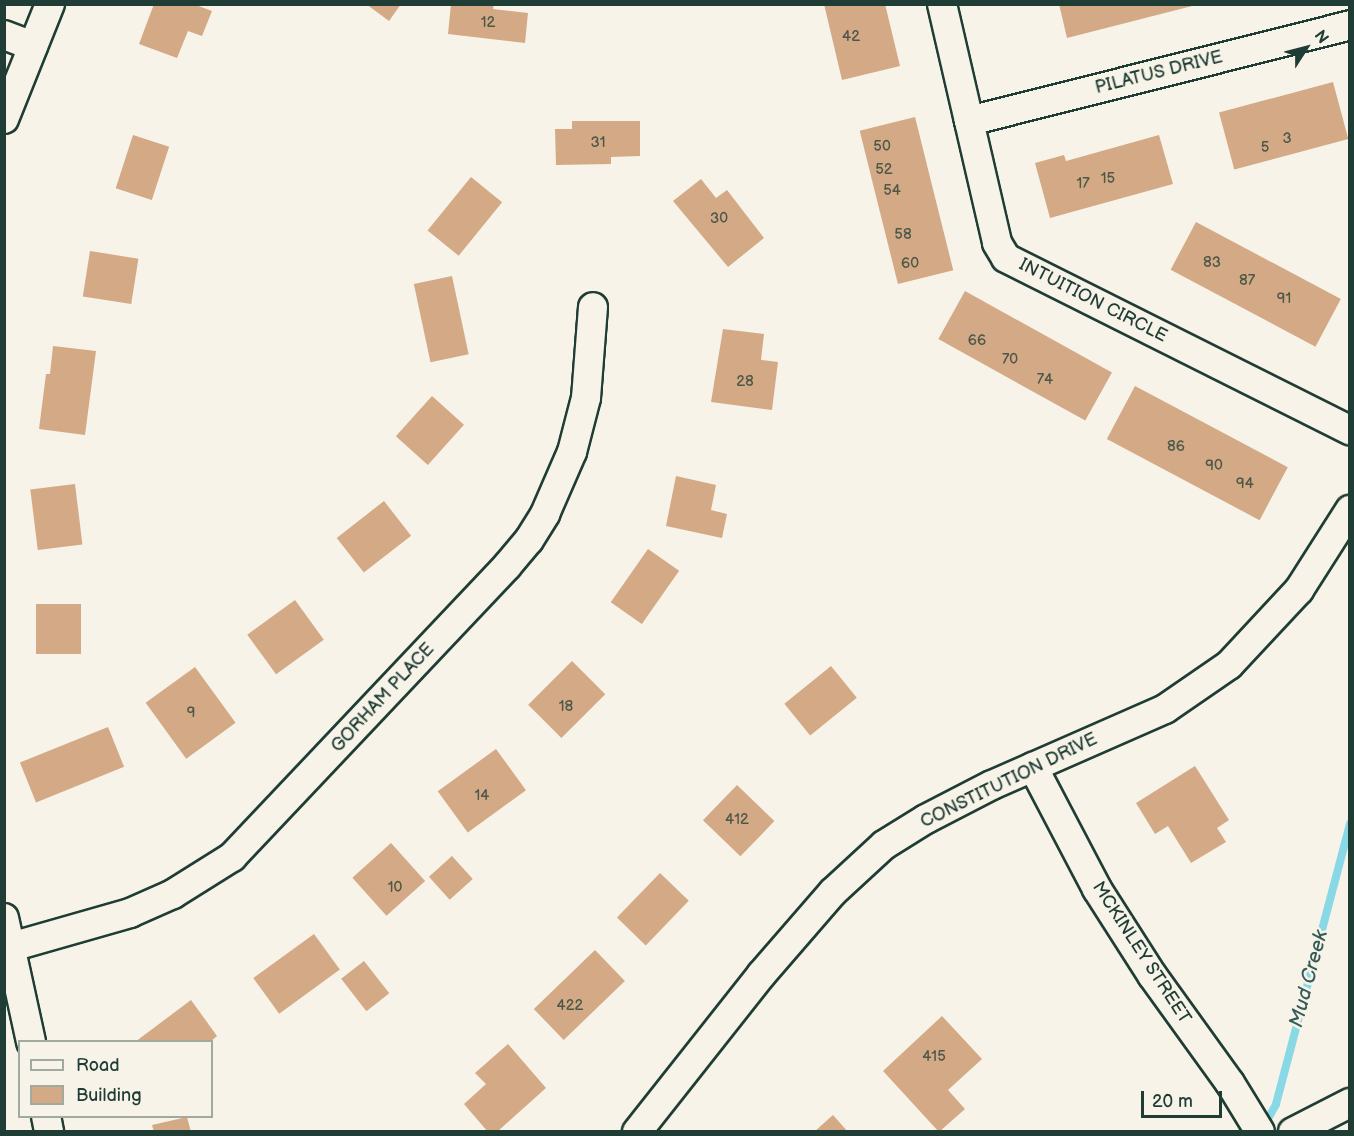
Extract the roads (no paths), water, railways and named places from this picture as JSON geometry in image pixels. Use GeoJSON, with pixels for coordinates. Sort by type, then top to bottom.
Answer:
{"type":"FeatureCollection","features":[{"type":"Feature","properties":{"kind":"street"},"geometry":{"type":"LineString","coordinates":[[4,119],[50,4]]}},
{"type":"Feature","properties":{"kind":"street","name":"INTUITION CIRCLE"},"geometry":{"type":"LineString","coordinates":[[942,4],[997,243],[1006,258],[1350,430]]}},
{"type":"Feature","properties":{"kind":"street","name":"PILATUS DRIVE"},"geometry":{"type":"LineString","coordinates":[[969,121],[1350,25]]}},
{"type":"Feature","properties":{"kind":"street"},"geometry":{"type":"LineString","coordinates":[[4,35],[33,46]]}},
{"type":"Feature","properties":{"kind":"street","name":"GORHAM PLACE"},"geometry":{"type":"LineString","coordinates":[[10,947],[130,913],[173,894],[232,857],[507,566],[529,540],[545,514],[575,442],[586,398],[593,307]]}},
{"type":"Feature","properties":{"kind":"street","name":"CONSTITUTION DRIVE"},"geometry":{"type":"LineString","coordinates":[[637,1131],[761,975],[842,884],[884,845],[927,819],[1033,767],[1165,709],[1229,665],[1299,590],[1350,510]]}},
{"type":"Feature","properties":{"kind":"street","name":"MCKINLEY STREET"},"geometry":{"type":"LineString","coordinates":[[1033,767],[1096,889],[1152,975],[1230,1083],[1260,1131]]}},
{"type":"Feature","properties":{"kind":"street"},"geometry":{"type":"LineString","coordinates":[[4,918],[31,1040]]}},
{"type":"Feature","properties":{"kind":"street"},"geometry":{"type":"LineString","coordinates":[[1293,1131],[1350,1103]]}},
{"type":"Feature","properties":{"kind":"waterway","name":"Mud Creek"},"geometry":{"type":"LineString","coordinates":[[1264,1126],[1276,1104],[1350,824]]}}]}
